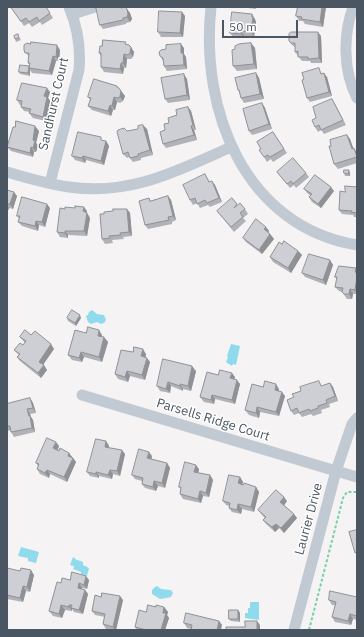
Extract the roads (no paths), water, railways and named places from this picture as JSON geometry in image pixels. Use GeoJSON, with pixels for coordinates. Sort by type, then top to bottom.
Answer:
{"type":"FeatureCollection","features":[{"type":"Feature","properties":{"kind":"street"},"geometry":{"type":"LineString","coordinates":[[71,11],[95,7]]}},
{"type":"Feature","properties":{"kind":"street"},"geometry":{"type":"LineString","coordinates":[[211,7],[210,41],[216,95],[223,124],[231,147],[239,163],[261,193],[289,218],[308,229],[328,237],[357,245]]}},
{"type":"Feature","properties":{"kind":"street"},"geometry":{"type":"LineString","coordinates":[[353,7],[348,26],[346,58],[349,75],[357,98]]}},
{"type":"Feature","properties":{"kind":"street","name":"Sandhurst Court"},"geometry":{"type":"LineString","coordinates":[[50,183],[79,70],[79,36],[71,11]]}},
{"type":"Feature","properties":{"kind":"street"},"geometry":{"type":"LineString","coordinates":[[7,172],[50,183],[88,189],[110,189],[148,182],[167,176],[231,147]]}},
{"type":"Feature","properties":{"kind":"street","name":"Parsells Ridge Court"},"geometry":{"type":"LineString","coordinates":[[82,395],[357,477]]}},
{"type":"Feature","properties":{"kind":"street","name":"Laurier Drive"},"geometry":{"type":"LineString","coordinates":[[294,630],[336,471],[352,424],[357,418]]}},
{"type":"Feature","properties":{"kind":"water"},"geometry":{"type":"Polygon","coordinates":[[[92,310],[97,314],[104,315],[106,320],[104,323],[101,324],[97,322],[91,324],[88,322],[86,316],[92,310]]]}},
{"type":"Feature","properties":{"kind":"water"},"geometry":{"type":"Polygon","coordinates":[[[231,344],[240,346],[236,365],[233,364],[232,366],[226,362],[231,344]]]}},
{"type":"Feature","properties":{"kind":"water"},"geometry":{"type":"Polygon","coordinates":[[[21,547],[39,552],[36,563],[28,561],[28,558],[18,556],[21,547]]]}},
{"type":"Feature","properties":{"kind":"water"},"geometry":{"type":"Polygon","coordinates":[[[73,557],[83,562],[83,565],[89,568],[87,576],[73,569],[74,566],[70,565],[73,557]]]}},
{"type":"Feature","properties":{"kind":"water"},"geometry":{"type":"Polygon","coordinates":[[[157,586],[161,589],[171,590],[173,593],[171,597],[160,599],[152,594],[152,590],[157,586]]]}},
{"type":"Feature","properties":{"kind":"water"},"geometry":{"type":"Polygon","coordinates":[[[250,602],[259,602],[259,620],[245,618],[245,613],[248,613],[248,608],[250,608],[250,602]]]}}]}
